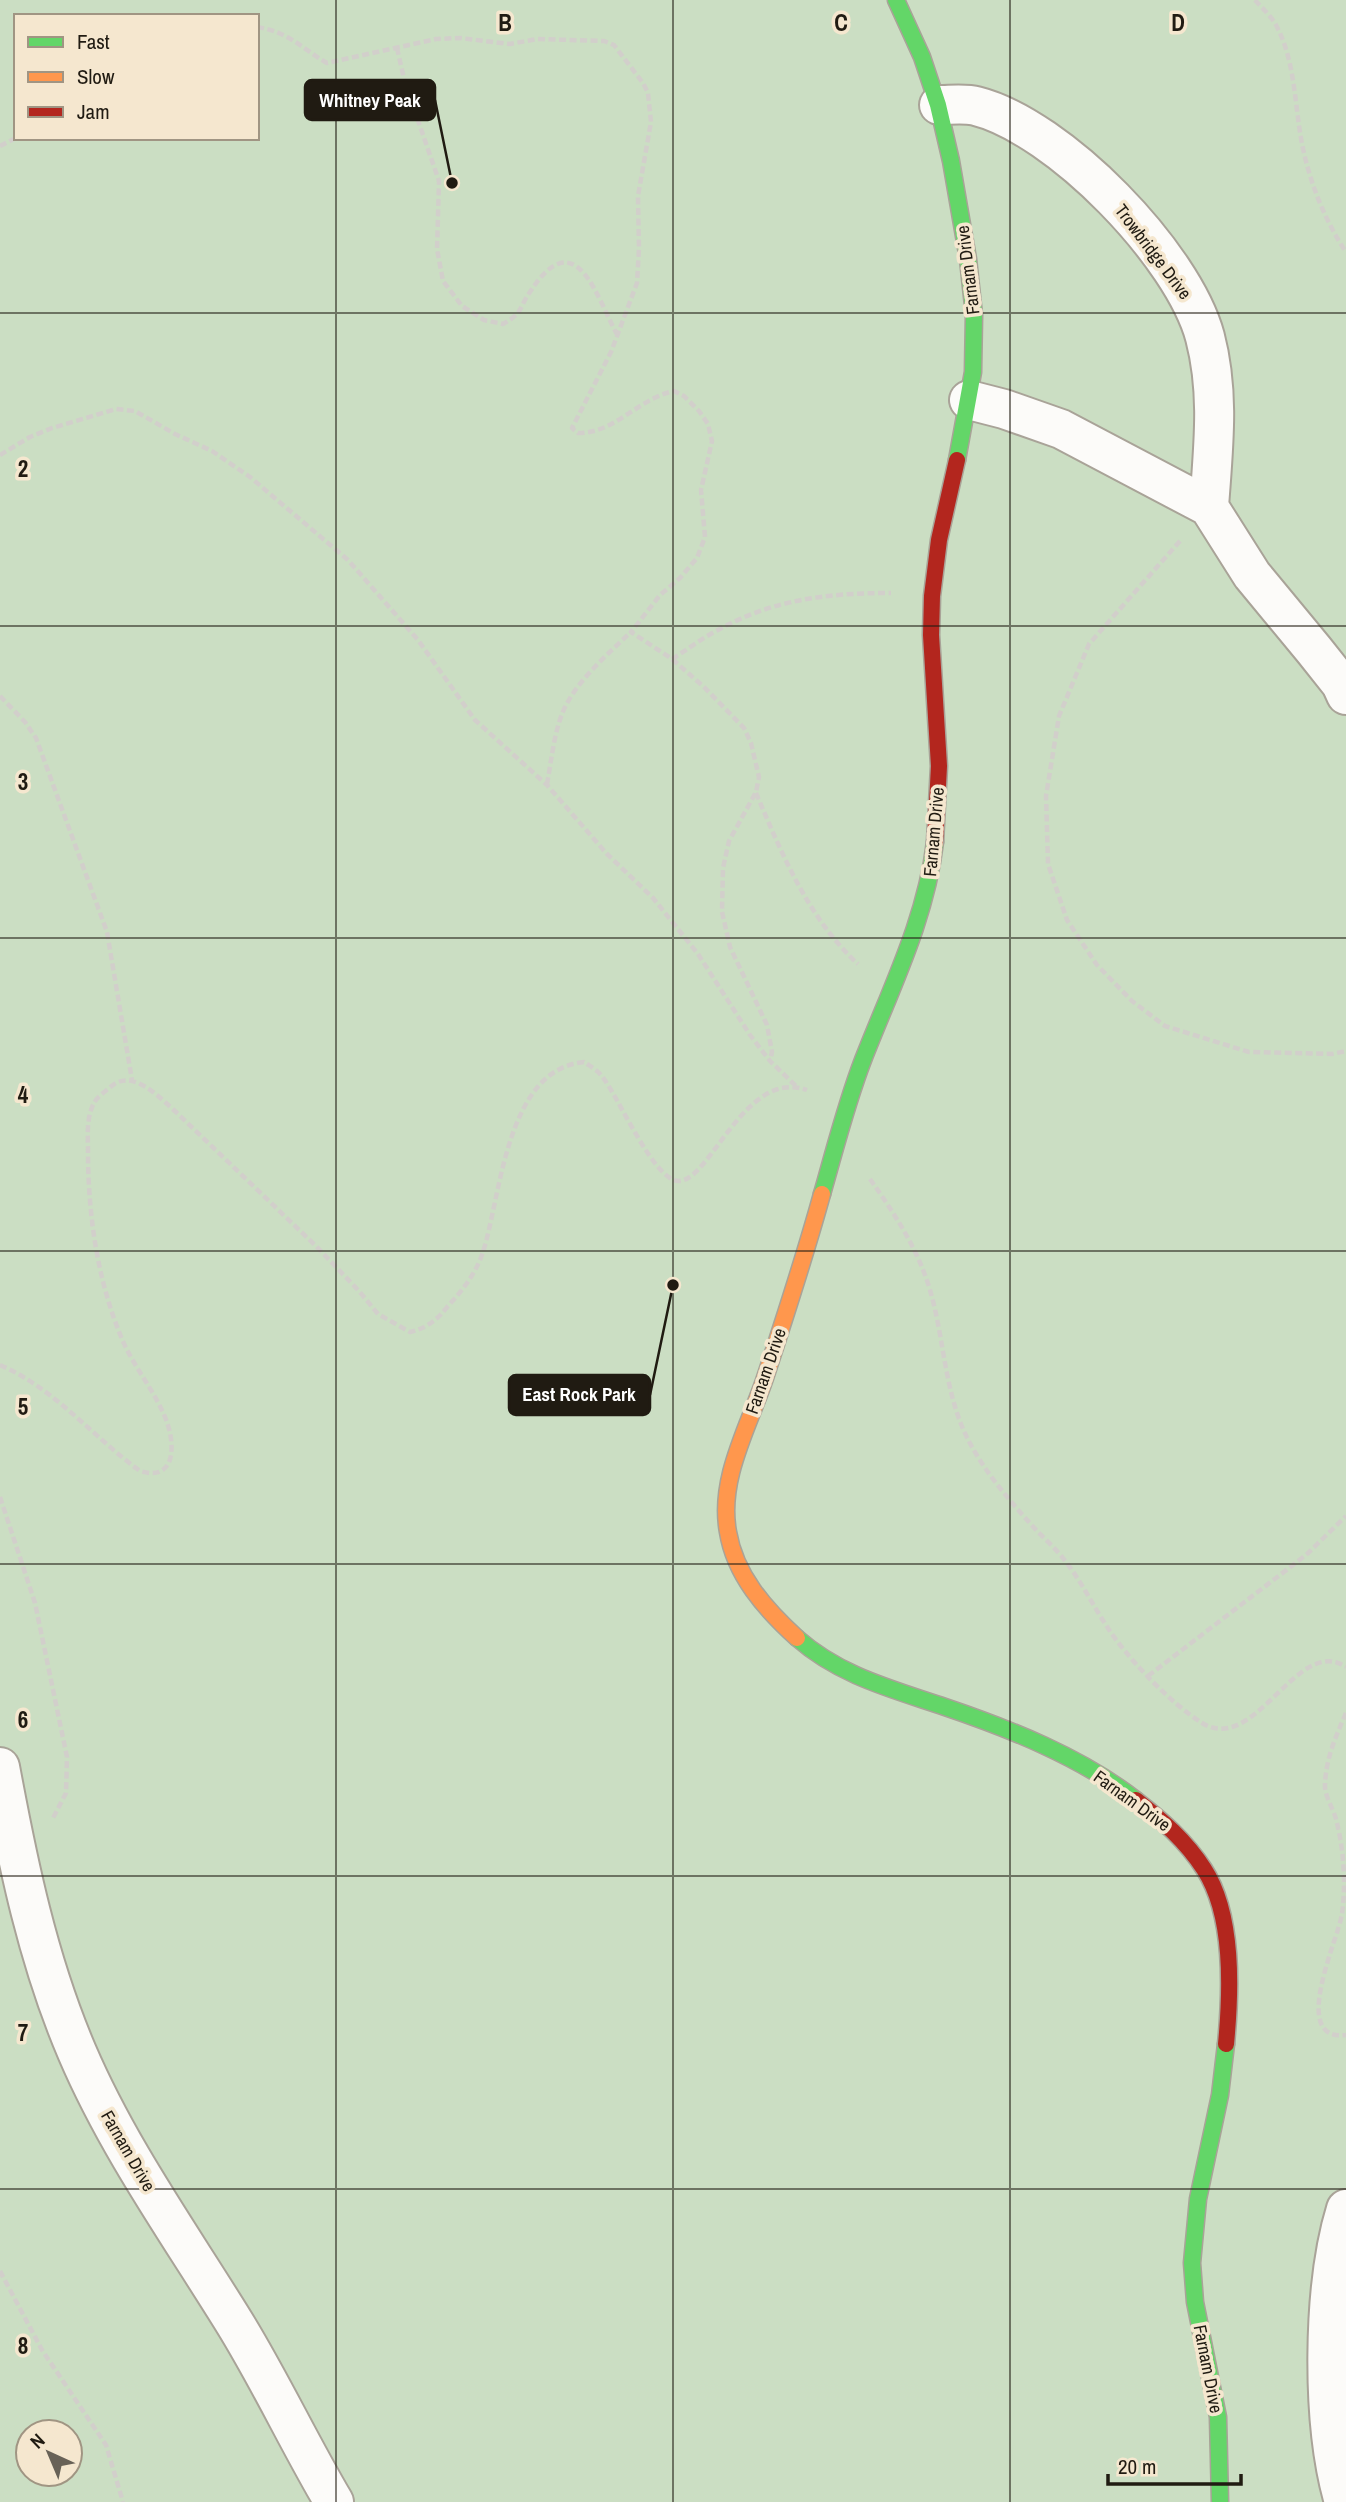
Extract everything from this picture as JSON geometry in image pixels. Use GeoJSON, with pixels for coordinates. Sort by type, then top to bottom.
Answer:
{"type":"FeatureCollection","features":[{"type":"Feature","properties":{"kind":"street","name":"Farnam Drive"},"geometry":{"type":"LineString","coordinates":[[896,0],[925,64],[939,105],[971,272],[975,332],[969,400],[938,550],[930,620],[939,773],[934,858],[928,894],[848,1105],[793,1296],[739,1447],[727,1490],[726,1526],[732,1554],[764,1605],[783,1626],[830,1661],[882,1686],[958,1711],[1018,1735],[1088,1769],[1163,1821],[1187,1843],[1209,1876],[1224,1917],[1229,1963],[1228,2004],[1220,2095],[1196,2207],[1192,2267],[1197,2315],[1219,2420],[1220,2502]]}},
{"type":"Feature","properties":{"kind":"street","name":"Trowbridge Drive"},"geometry":{"type":"LineString","coordinates":[[939,105],[975,105],[1040,135],[1072,159],[1129,216],[1178,282],[1194,308],[1213,376],[1215,418],[1209,506]]}},
{"type":"Feature","properties":{"kind":"street"},"geometry":{"type":"LineString","coordinates":[[969,400],[1061,429],[1209,506],[1252,575],[1335,676],[1346,695]]}},
{"type":"Feature","properties":{"kind":"street","name":"Farnam Drive"},"geometry":{"type":"LineString","coordinates":[[0,1767],[16,1852],[46,1971],[78,2053],[124,2146],[236,2325],[334,2502]]}},
{"type":"Feature","properties":{"kind":"street"},"geometry":{"type":"LineString","coordinates":[[1344,2502],[1332,2447],[1328,2367],[1331,2295],[1339,2234],[1346,2209]]}},
{"type":"Feature","properties":{"kind":"path"},"geometry":{"type":"LineString","coordinates":[[1255,0],[1275,24],[1286,49],[1303,150],[1313,186],[1332,230],[1346,252]]}},
{"type":"Feature","properties":{"kind":"path"},"geometry":{"type":"LineString","coordinates":[[259,27],[274,30],[295,40],[327,63],[436,39],[460,38],[510,44],[537,39],[604,41],[614,44],[633,67],[648,93],[651,121],[638,196],[637,283],[618,337],[572,428],[578,433],[591,433],[609,426],[656,395],[674,391],[684,396],[708,424],[712,442],[701,490],[705,537],[697,558],[680,578],[660,595],[631,632],[587,676],[566,705],[557,730],[547,785]]}},
{"type":"Feature","properties":{"kind":"path"},"geometry":{"type":"LineString","coordinates":[[397,48],[412,105],[439,181],[437,249],[443,281],[463,306],[484,320],[503,324],[519,315],[529,292],[545,272],[559,263],[572,263],[583,272],[599,295],[618,337]]}},
{"type":"Feature","properties":{"kind":"path"},"geometry":{"type":"LineString","coordinates":[[0,455],[30,437],[116,409],[135,411],[212,451],[250,477],[348,560],[418,640],[475,720],[547,785],[607,854],[675,922],[770,1061],[796,1086],[848,1105]]}},
{"type":"Feature","properties":{"kind":"path"},"geometry":{"type":"LineString","coordinates":[[1209,506],[1089,644],[1059,716],[1046,796],[1048,864],[1067,920],[1097,965],[1132,1001],[1165,1026],[1249,1052],[1332,1054],[1346,1051]]}},
{"type":"Feature","properties":{"kind":"path"},"geometry":{"type":"LineString","coordinates":[[672,660],[718,630],[793,600],[838,593],[933,593]]}},
{"type":"Feature","properties":{"kind":"path"},"geometry":{"type":"LineString","coordinates":[[631,632],[672,660],[726,708],[744,728],[751,743],[759,777],[756,792],[729,841],[723,868],[722,912],[730,947],[767,1025],[772,1052],[770,1061]]}},
{"type":"Feature","properties":{"kind":"path"},"geometry":{"type":"LineString","coordinates":[[0,696],[36,738],[107,932],[132,1080]]}},
{"type":"Feature","properties":{"kind":"path"},"geometry":{"type":"LineString","coordinates":[[756,792],[784,858],[810,905],[848,955],[890,993]]}},
{"type":"Feature","properties":{"kind":"path"},"geometry":{"type":"LineString","coordinates":[[0,1364],[63,1406],[140,1471],[151,1474],[161,1472],[170,1462],[172,1452],[169,1426],[132,1362],[113,1313],[98,1258],[88,1193],[87,1123],[94,1103],[118,1082],[132,1080],[152,1091],[268,1198],[378,1314],[410,1332],[424,1329],[436,1320],[469,1282],[482,1255],[500,1173],[512,1135],[532,1095],[555,1072],[572,1063],[584,1062],[600,1074],[651,1159],[670,1179],[679,1182],[689,1179],[698,1170],[741,1115],[761,1098],[796,1086]]}},
{"type":"Feature","properties":{"kind":"path"},"geometry":{"type":"LineString","coordinates":[[837,1147],[860,1165],[908,1238],[929,1287],[938,1321],[950,1394],[971,1448],[1036,1530],[1066,1562],[1108,1628],[1148,1676],[1179,1707],[1204,1724],[1220,1730],[1235,1727],[1257,1712],[1306,1668],[1326,1662],[1346,1667]]}},
{"type":"Feature","properties":{"kind":"path"},"geometry":{"type":"LineString","coordinates":[[0,1497],[35,1604],[67,1757],[66,1793],[46,1827]]}},
{"type":"Feature","properties":{"kind":"path"},"geometry":{"type":"LineString","coordinates":[[1148,1676],[1306,1555],[1346,1516]]}},
{"type":"Feature","properties":{"kind":"path"},"geometry":{"type":"LineString","coordinates":[[1346,1713],[1329,1753],[1324,1787],[1341,1840],[1346,1883],[1342,1915],[1320,1991],[1317,2011],[1322,2028],[1336,2036],[1346,2035]]}},
{"type":"Feature","properties":{"kind":"path"},"geometry":{"type":"LineString","coordinates":[[0,2271],[42,2350],[106,2445],[123,2502]]}},
{"type":"Feature","properties":{"kind":"green space"},"geometry":{"type":"Polygon","coordinates":[[[0,0],[1346,0],[1346,2502],[0,2502],[0,0]]]}},
{"type":"Feature","properties":{"kind":"traffic: fast"},"geometry":{"type":"LineString","coordinates":[[896,0],[922,57],[938,105],[968,259],[974,315],[973,372],[957,460]]}},
{"type":"Feature","properties":{"kind":"traffic: fast"},"geometry":{"type":"LineString","coordinates":[[822,1194],[857,1077],[916,926],[935,842]]}},
{"type":"Feature","properties":{"kind":"traffic: fast"},"geometry":{"type":"LineString","coordinates":[[797,1638],[831,1662],[867,1680],[995,1725],[1069,1757],[1136,1800]]}},
{"type":"Feature","properties":{"kind":"traffic: fast"},"geometry":{"type":"LineString","coordinates":[[1220,2502],[1218,2417],[1195,2302],[1192,2263],[1198,2199],[1220,2095],[1226,2044]]}},
{"type":"Feature","properties":{"kind":"traffic: slow"},"geometry":{"type":"LineString","coordinates":[[797,1638],[763,1603],[737,1563],[728,1532],[727,1492],[737,1453],[765,1378],[822,1194]]}},
{"type":"Feature","properties":{"kind":"traffic: jam"},"geometry":{"type":"LineString","coordinates":[[935,842],[939,766],[931,635],[932,596],[939,540],[957,460]]}},
{"type":"Feature","properties":{"kind":"traffic: jam"},"geometry":{"type":"LineString","coordinates":[[1136,1800],[1181,1840],[1204,1869],[1214,1888],[1221,1908],[1228,1954],[1226,2044]]}},
{"type":"Feature","properties":{"kind":"place","name":"Whitney Peak"},"geometry":{"type":"Point","coordinates":[452,183]}},
{"type":"Feature","properties":{"kind":"place","name":"East Rock Park"},"geometry":{"type":"Point","coordinates":[673,1285]}}]}
